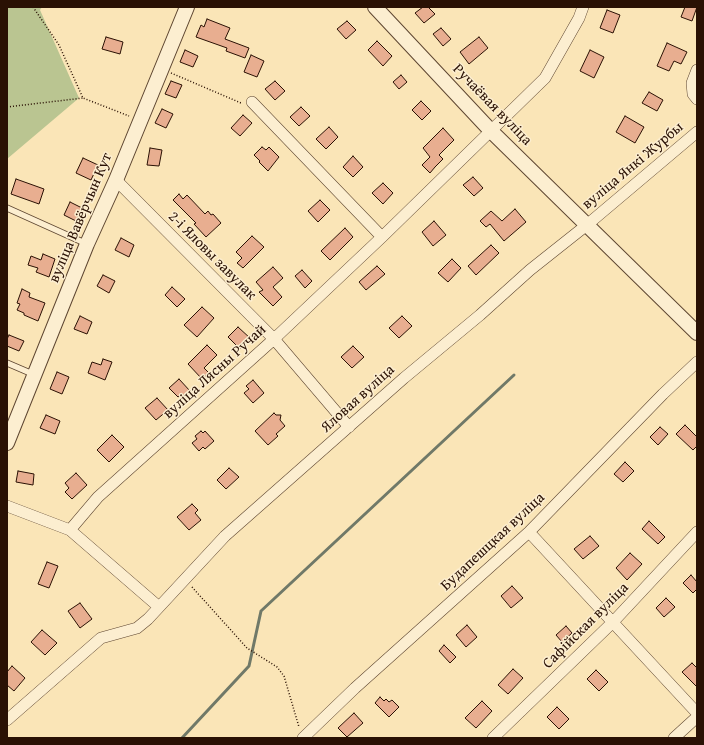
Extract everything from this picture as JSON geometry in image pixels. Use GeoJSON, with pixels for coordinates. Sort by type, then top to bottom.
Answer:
{"type":"FeatureCollection","features":[{"type":"Feature","properties":{"kind":"street","name":"вуліца Вавёрчын Кут"},"geometry":{"type":"LineString","coordinates":[[7,443],[87,244],[116,180],[187,7]]}},
{"type":"Feature","properties":{"kind":"street","name":"Ручаёвая вуліца"},"geometry":{"type":"LineString","coordinates":[[375,7],[491,131],[588,224],[697,333]]}},
{"type":"Feature","properties":{"kind":"street","name":"вуліца Лясны Ручай"},"geometry":{"type":"LineString","coordinates":[[70,530],[98,496],[274,339],[382,237],[545,78],[579,18],[583,7]]}},
{"type":"Feature","properties":{"kind":"street"},"geometry":{"type":"LineString","coordinates":[[697,70],[692,83],[693,94],[697,99]]}},
{"type":"Feature","properties":{"kind":"street"},"geometry":{"type":"LineString","coordinates":[[252,102],[382,237]]}},
{"type":"Feature","properties":{"kind":"street","name":"вуліца Янкі Журбы"},"geometry":{"type":"LineString","coordinates":[[588,224],[697,132]]}},
{"type":"Feature","properties":{"kind":"street","name":"2-і Яловы завулак"},"geometry":{"type":"LineString","coordinates":[[116,180],[274,339],[348,427]]}},
{"type":"Feature","properties":{"kind":"street","name":"Яловая вуліца"},"geometry":{"type":"LineString","coordinates":[[7,720],[101,638],[137,628],[148,619],[184,578],[225,536],[404,378],[480,315],[530,270],[588,224]]}},
{"type":"Feature","properties":{"kind":"street","name":"Будапешцкая вуліца"},"geometry":{"type":"LineString","coordinates":[[302,735],[529,532],[663,394],[697,362]]}},
{"type":"Feature","properties":{"kind":"street"},"geometry":{"type":"LineString","coordinates":[[7,506],[70,530],[159,607]]}},
{"type":"Feature","properties":{"kind":"street"},"geometry":{"type":"LineString","coordinates":[[529,532],[697,713]]}},
{"type":"Feature","properties":{"kind":"street","name":"Сафійская вуліца"},"geometry":{"type":"LineString","coordinates":[[493,738],[614,622],[697,532]]}},
{"type":"Feature","properties":{"kind":"street"},"geometry":{"type":"LineString","coordinates":[[674,738],[697,718]]}},
{"type":"Feature","properties":{"kind":"lane"},"geometry":{"type":"LineString","coordinates":[[7,208],[87,244]]}},
{"type":"Feature","properties":{"kind":"lane"},"geometry":{"type":"LineString","coordinates":[[7,363],[35,375]]}},
{"type":"Feature","properties":{"kind":"path"},"geometry":{"type":"LineString","coordinates":[[33,7],[59,45],[83,98]]}},
{"type":"Feature","properties":{"kind":"path"},"geometry":{"type":"LineString","coordinates":[[161,69],[245,104],[252,102]]}},
{"type":"Feature","properties":{"kind":"path"},"geometry":{"type":"LineString","coordinates":[[7,107],[83,98],[140,120]]}},
{"type":"Feature","properties":{"kind":"path"},"geometry":{"type":"LineString","coordinates":[[184,578],[247,648],[277,667],[284,676],[302,735]]}},
{"type":"Feature","properties":{"kind":"green space"},"geometry":{"type":"Polygon","coordinates":[[[7,7],[42,7],[40,10],[79,98],[7,159],[7,7]]]}},
{"type":"Feature","properties":{"kind":"building"},"geometry":{"type":"Polygon","coordinates":[[[423,7],[428,7],[435,14],[424,23],[415,13],[423,7]]]}},
{"type":"Feature","properties":{"kind":"building"},"geometry":{"type":"Polygon","coordinates":[[[685,7],[697,7],[692,21],[681,17],[685,7]]]}},
{"type":"Feature","properties":{"kind":"building"},"geometry":{"type":"Polygon","coordinates":[[[607,10],[620,15],[613,33],[600,28],[607,10]]]}},
{"type":"Feature","properties":{"kind":"building"},"geometry":{"type":"Polygon","coordinates":[[[207,19],[230,28],[225,39],[249,48],[245,58],[226,51],[227,48],[196,37],[201,25],[204,27],[207,19]]]}},
{"type":"Feature","properties":{"kind":"building"},"geometry":{"type":"Polygon","coordinates":[[[347,21],[356,30],[346,39],[337,29],[347,21]]]}},
{"type":"Feature","properties":{"kind":"building"},"geometry":{"type":"Polygon","coordinates":[[[441,28],[451,39],[443,46],[433,34],[441,28]]]}},
{"type":"Feature","properties":{"kind":"building"},"geometry":{"type":"Polygon","coordinates":[[[106,37],[123,42],[120,54],[102,49],[106,37]]]}},
{"type":"Feature","properties":{"kind":"building"},"geometry":{"type":"Polygon","coordinates":[[[479,37],[488,48],[469,64],[460,52],[479,37]]]}},
{"type":"Feature","properties":{"kind":"building"},"geometry":{"type":"Polygon","coordinates":[[[377,41],[392,56],[383,66],[368,50],[377,41]]]}},
{"type":"Feature","properties":{"kind":"building"},"geometry":{"type":"Polygon","coordinates":[[[667,43],[687,52],[681,64],[674,61],[669,71],[657,66],[667,43]]]}},
{"type":"Feature","properties":{"kind":"building"},"geometry":{"type":"Polygon","coordinates":[[[185,50],[198,56],[193,67],[180,62],[185,50]]]}},
{"type":"Feature","properties":{"kind":"building"},"geometry":{"type":"Polygon","coordinates":[[[590,50],[604,57],[594,78],[580,71],[590,50]]]}},
{"type":"Feature","properties":{"kind":"building"},"geometry":{"type":"Polygon","coordinates":[[[251,55],[264,61],[257,77],[244,72],[251,55]]]}},
{"type":"Feature","properties":{"kind":"building"},"geometry":{"type":"Polygon","coordinates":[[[401,75],[407,82],[399,89],[393,82],[401,75]]]}},
{"type":"Feature","properties":{"kind":"building"},"geometry":{"type":"Polygon","coordinates":[[[171,81],[182,85],[176,98],[165,94],[171,81]]]}},
{"type":"Feature","properties":{"kind":"building"},"geometry":{"type":"Polygon","coordinates":[[[275,81],[285,91],[275,100],[265,89],[275,81]]]}},
{"type":"Feature","properties":{"kind":"building"},"geometry":{"type":"Polygon","coordinates":[[[649,92],[663,100],[657,111],[642,103],[649,92]]]}},
{"type":"Feature","properties":{"kind":"building"},"geometry":{"type":"Polygon","coordinates":[[[421,101],[431,111],[422,120],[412,110],[421,101]]]}},
{"type":"Feature","properties":{"kind":"building"},"geometry":{"type":"Polygon","coordinates":[[[301,107],[310,116],[299,126],[290,117],[301,107]]]}},
{"type":"Feature","properties":{"kind":"building"},"geometry":{"type":"Polygon","coordinates":[[[162,109],[173,114],[166,128],[155,123],[162,109]]]}},
{"type":"Feature","properties":{"kind":"building"},"geometry":{"type":"Polygon","coordinates":[[[243,115],[252,123],[240,136],[231,128],[243,115]]]}},
{"type":"Feature","properties":{"kind":"building"},"geometry":{"type":"Polygon","coordinates":[[[625,116],[644,127],[635,143],[616,132],[625,116]]]}},
{"type":"Feature","properties":{"kind":"building"},"geometry":{"type":"Polygon","coordinates":[[[329,127],[338,137],[326,149],[316,139],[329,127]]]}},
{"type":"Feature","properties":{"kind":"building"},"geometry":{"type":"Polygon","coordinates":[[[443,128],[454,140],[439,155],[443,159],[430,173],[422,165],[430,157],[423,148],[443,128]]]}},
{"type":"Feature","properties":{"kind":"building"},"geometry":{"type":"Polygon","coordinates":[[[262,147],[266,150],[269,147],[279,157],[268,171],[254,155],[262,147]]]}},
{"type":"Feature","properties":{"kind":"building"},"geometry":{"type":"Polygon","coordinates":[[[150,148],[162,150],[159,166],[147,165],[150,148]]]}},
{"type":"Feature","properties":{"kind":"building"},"geometry":{"type":"Polygon","coordinates":[[[353,156],[363,167],[353,177],[343,167],[353,156]]]}},
{"type":"Feature","properties":{"kind":"building"},"geometry":{"type":"Polygon","coordinates":[[[83,158],[98,165],[91,180],[76,173],[83,158]]]}},
{"type":"Feature","properties":{"kind":"building"},"geometry":{"type":"Polygon","coordinates":[[[473,177],[483,188],[474,196],[463,185],[473,177]]]}},
{"type":"Feature","properties":{"kind":"building"},"geometry":{"type":"Polygon","coordinates":[[[16,179],[44,189],[39,204],[11,194],[16,179]]]}},
{"type":"Feature","properties":{"kind":"building"},"geometry":{"type":"Polygon","coordinates":[[[383,183],[393,193],[383,204],[372,193],[383,183]]]}},
{"type":"Feature","properties":{"kind":"building"},"geometry":{"type":"Polygon","coordinates":[[[179,194],[183,199],[187,195],[205,214],[208,211],[221,223],[206,237],[194,224],[196,223],[173,200],[179,194]]]}},
{"type":"Feature","properties":{"kind":"building"},"geometry":{"type":"Polygon","coordinates":[[[320,200],[330,210],[318,222],[308,211],[320,200]]]}},
{"type":"Feature","properties":{"kind":"building"},"geometry":{"type":"Polygon","coordinates":[[[70,202],[82,208],[76,221],[64,215],[70,202]]]}},
{"type":"Feature","properties":{"kind":"building"},"geometry":{"type":"Polygon","coordinates":[[[515,209],[526,222],[504,241],[490,224],[486,227],[480,221],[491,211],[502,221],[515,209]]]}},
{"type":"Feature","properties":{"kind":"building"},"geometry":{"type":"Polygon","coordinates":[[[434,221],[446,235],[433,246],[422,232],[434,221]]]}},
{"type":"Feature","properties":{"kind":"building"},"geometry":{"type":"Polygon","coordinates":[[[345,228],[353,237],[330,260],[321,251],[345,228]]]}},
{"type":"Feature","properties":{"kind":"building"},"geometry":{"type":"Polygon","coordinates":[[[252,236],[264,247],[243,268],[237,263],[242,258],[236,252],[252,236]]]}},
{"type":"Feature","properties":{"kind":"building"},"geometry":{"type":"Polygon","coordinates":[[[121,238],[134,245],[129,257],[115,250],[121,238]]]}},
{"type":"Feature","properties":{"kind":"building"},"geometry":{"type":"Polygon","coordinates":[[[491,245],[499,253],[476,275],[468,266],[491,245]]]}},
{"type":"Feature","properties":{"kind":"building"},"geometry":{"type":"Polygon","coordinates":[[[43,254],[55,259],[49,277],[36,272],[38,268],[28,265],[31,256],[41,260],[43,254]]]}},
{"type":"Feature","properties":{"kind":"building"},"geometry":{"type":"Polygon","coordinates":[[[452,259],[461,268],[448,282],[438,273],[452,259]]]}},
{"type":"Feature","properties":{"kind":"building"},"geometry":{"type":"Polygon","coordinates":[[[377,266],[385,274],[366,290],[359,282],[377,266]]]}},
{"type":"Feature","properties":{"kind":"building"},"geometry":{"type":"Polygon","coordinates":[[[273,267],[283,278],[273,287],[282,297],[273,306],[259,292],[263,290],[256,282],[273,267]]]}},
{"type":"Feature","properties":{"kind":"building"},"geometry":{"type":"Polygon","coordinates":[[[302,270],[312,281],[305,288],[295,276],[302,270]]]}},
{"type":"Feature","properties":{"kind":"building"},"geometry":{"type":"Polygon","coordinates":[[[103,275],[115,281],[109,293],[97,286],[103,275]]]}},
{"type":"Feature","properties":{"kind":"building"},"geometry":{"type":"Polygon","coordinates":[[[172,287],[185,299],[177,307],[165,295],[172,287]]]}},
{"type":"Feature","properties":{"kind":"building"},"geometry":{"type":"Polygon","coordinates":[[[22,289],[30,293],[29,297],[45,303],[38,321],[17,310],[20,304],[17,303],[22,289]]]}},
{"type":"Feature","properties":{"kind":"building"},"geometry":{"type":"Polygon","coordinates":[[[202,307],[214,318],[197,337],[184,325],[202,307]]]}},
{"type":"Feature","properties":{"kind":"building"},"geometry":{"type":"Polygon","coordinates":[[[80,316],[92,322],[87,334],[74,329],[80,316]]]}},
{"type":"Feature","properties":{"kind":"building"},"geometry":{"type":"Polygon","coordinates":[[[402,316],[412,326],[399,338],[389,328],[402,316]]]}},
{"type":"Feature","properties":{"kind":"building"},"geometry":{"type":"Polygon","coordinates":[[[238,327],[251,339],[240,349],[228,337],[238,327]]]}},
{"type":"Feature","properties":{"kind":"building"},"geometry":{"type":"Polygon","coordinates":[[[9,335],[24,341],[19,351],[7,346],[7,339],[9,335]]]}},
{"type":"Feature","properties":{"kind":"building"},"geometry":{"type":"Polygon","coordinates":[[[207,345],[217,355],[204,368],[209,373],[202,379],[188,364],[207,345]]]}},
{"type":"Feature","properties":{"kind":"building"},"geometry":{"type":"Polygon","coordinates":[[[353,346],[364,357],[352,368],[341,357],[353,346]]]}},
{"type":"Feature","properties":{"kind":"building"},"geometry":{"type":"Polygon","coordinates":[[[103,359],[112,362],[105,380],[88,373],[92,362],[101,365],[103,359]]]}},
{"type":"Feature","properties":{"kind":"building"},"geometry":{"type":"Polygon","coordinates":[[[57,372],[69,377],[62,394],[50,389],[57,372]]]}},
{"type":"Feature","properties":{"kind":"building"},"geometry":{"type":"Polygon","coordinates":[[[179,379],[190,391],[185,396],[182,394],[178,397],[169,388],[179,379]]]}},
{"type":"Feature","properties":{"kind":"building"},"geometry":{"type":"Polygon","coordinates":[[[253,380],[264,393],[253,403],[244,393],[249,389],[246,386],[253,380]]]}},
{"type":"Feature","properties":{"kind":"building"},"geometry":{"type":"Polygon","coordinates":[[[157,398],[168,410],[156,420],[145,408],[157,398]]]}},
{"type":"Feature","properties":{"kind":"building"},"geometry":{"type":"Polygon","coordinates":[[[274,413],[276,415],[281,415],[280,420],[285,426],[276,434],[278,436],[268,445],[255,431],[274,413]]]}},
{"type":"Feature","properties":{"kind":"building"},"geometry":{"type":"Polygon","coordinates":[[[46,415],[60,421],[55,434],[40,428],[46,415]]]}},
{"type":"Feature","properties":{"kind":"building"},"geometry":{"type":"Polygon","coordinates":[[[685,425],[697,437],[697,446],[693,450],[676,434],[685,425]]]}},
{"type":"Feature","properties":{"kind":"building"},"geometry":{"type":"Polygon","coordinates":[[[660,427],[668,434],[658,445],[650,437],[660,427]]]}},
{"type":"Feature","properties":{"kind":"building"},"geometry":{"type":"Polygon","coordinates":[[[201,431],[203,433],[205,431],[214,441],[205,449],[203,447],[199,451],[192,443],[197,439],[195,436],[201,431]]]}},
{"type":"Feature","properties":{"kind":"building"},"geometry":{"type":"Polygon","coordinates":[[[112,435],[124,447],[109,462],[97,450],[112,435]]]}},
{"type":"Feature","properties":{"kind":"building"},"geometry":{"type":"Polygon","coordinates":[[[625,462],[634,471],[623,482],[614,474],[625,462]]]}},
{"type":"Feature","properties":{"kind":"building"},"geometry":{"type":"Polygon","coordinates":[[[229,468],[239,477],[226,489],[217,480],[229,468]]]}},
{"type":"Feature","properties":{"kind":"building"},"geometry":{"type":"Polygon","coordinates":[[[18,471],[34,474],[33,485],[16,482],[18,471]]]}},
{"type":"Feature","properties":{"kind":"building"},"geometry":{"type":"Polygon","coordinates":[[[76,473],[87,485],[72,499],[65,492],[69,488],[65,483],[76,473]]]}},
{"type":"Feature","properties":{"kind":"building"},"geometry":{"type":"Polygon","coordinates":[[[192,504],[198,510],[195,513],[201,520],[189,530],[177,517],[192,504]]]}},
{"type":"Feature","properties":{"kind":"building"},"geometry":{"type":"Polygon","coordinates":[[[649,521],[665,537],[658,544],[642,529],[649,521]]]}},
{"type":"Feature","properties":{"kind":"building"},"geometry":{"type":"Polygon","coordinates":[[[590,536],[599,546],[583,559],[574,549],[590,536]]]}},
{"type":"Feature","properties":{"kind":"building"},"geometry":{"type":"Polygon","coordinates":[[[630,553],[642,564],[627,580],[616,568],[630,553]]]}},
{"type":"Feature","properties":{"kind":"building"},"geometry":{"type":"Polygon","coordinates":[[[47,562],[58,566],[49,588],[38,584],[47,562]]]}},
{"type":"Feature","properties":{"kind":"building"},"geometry":{"type":"Polygon","coordinates":[[[691,575],[697,582],[697,589],[693,593],[683,583],[691,575]]]}},
{"type":"Feature","properties":{"kind":"building"},"geometry":{"type":"Polygon","coordinates":[[[512,586],[523,598],[511,608],[501,596],[512,586]]]}},
{"type":"Feature","properties":{"kind":"building"},"geometry":{"type":"Polygon","coordinates":[[[666,598],[675,607],[664,617],[656,608],[666,598]]]}},
{"type":"Feature","properties":{"kind":"building"},"geometry":{"type":"Polygon","coordinates":[[[80,603],[92,619],[80,628],[68,611],[80,603]]]}},
{"type":"Feature","properties":{"kind":"building"},"geometry":{"type":"Polygon","coordinates":[[[467,625],[477,637],[466,647],[456,635],[467,625]]]}},
{"type":"Feature","properties":{"kind":"building"},"geometry":{"type":"Polygon","coordinates":[[[566,626],[572,633],[562,642],[556,635],[566,626]]]}},
{"type":"Feature","properties":{"kind":"building"},"geometry":{"type":"Polygon","coordinates":[[[42,630],[57,643],[45,655],[31,642],[42,630]]]}},
{"type":"Feature","properties":{"kind":"building"},"geometry":{"type":"Polygon","coordinates":[[[444,645],[456,657],[450,663],[439,651],[444,645]]]}},
{"type":"Feature","properties":{"kind":"building"},"geometry":{"type":"Polygon","coordinates":[[[692,663],[697,668],[697,687],[682,672],[692,663]]]}},
{"type":"Feature","properties":{"kind":"building"},"geometry":{"type":"Polygon","coordinates":[[[12,666],[25,678],[14,691],[7,685],[7,672],[12,666]]]}},
{"type":"Feature","properties":{"kind":"building"},"geometry":{"type":"Polygon","coordinates":[[[513,669],[523,678],[508,694],[498,685],[513,669]]]}},
{"type":"Feature","properties":{"kind":"building"},"geometry":{"type":"Polygon","coordinates":[[[596,670],[608,682],[599,691],[587,679],[596,670]]]}},
{"type":"Feature","properties":{"kind":"building"},"geometry":{"type":"Polygon","coordinates":[[[380,697],[384,701],[386,699],[389,702],[392,700],[399,707],[389,717],[375,703],[380,697]]]}},
{"type":"Feature","properties":{"kind":"building"},"geometry":{"type":"Polygon","coordinates":[[[482,701],[492,711],[476,728],[465,718],[482,701]]]}},
{"type":"Feature","properties":{"kind":"building"},"geometry":{"type":"Polygon","coordinates":[[[557,707],[569,719],[559,729],[547,717],[557,707]]]}},
{"type":"Feature","properties":{"kind":"building"},"geometry":{"type":"Polygon","coordinates":[[[354,713],[363,723],[347,737],[338,728],[354,713]]]}},
{"type":"Feature","properties":{"kind":"waterway"},"geometry":{"type":"LineString","coordinates":[[182,738],[249,666],[261,611],[514,375]]}}]}
